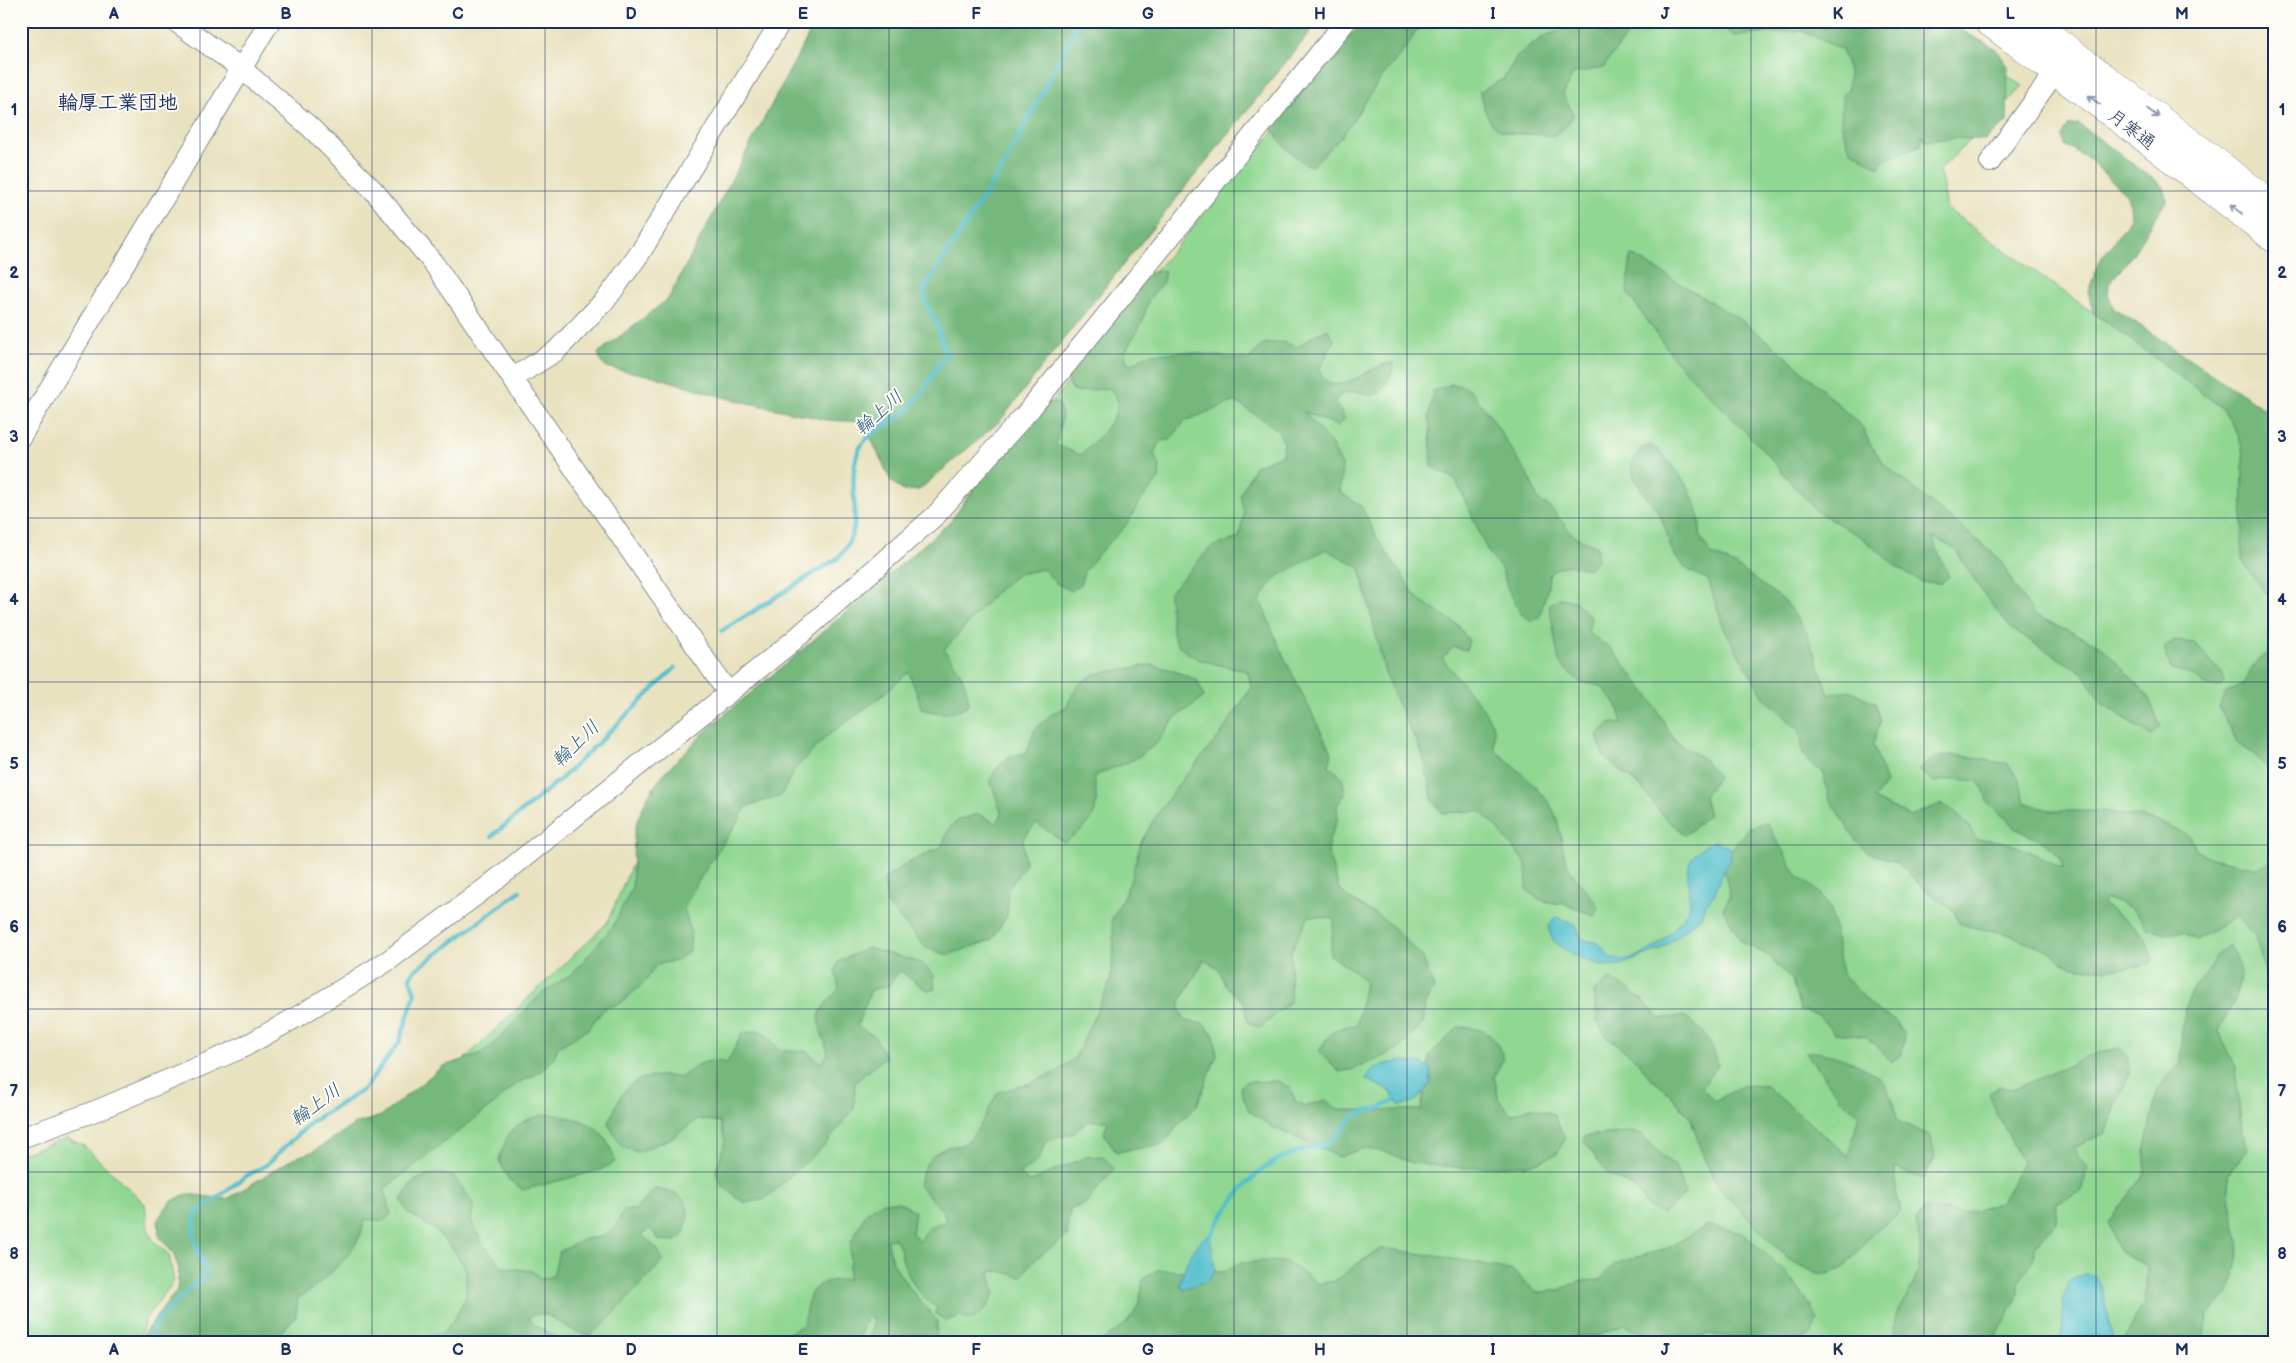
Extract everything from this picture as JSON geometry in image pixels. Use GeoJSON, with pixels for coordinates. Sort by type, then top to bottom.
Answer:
{"type":"FeatureCollection","features":[{"type":"Feature","properties":{"kind":"highway","name":"月寒通"},"geometry":{"type":"LineString","coordinates":[[2030,21],[2275,207]]}},
{"type":"Feature","properties":{"kind":"highway","name":"月寒通"},"geometry":{"type":"LineString","coordinates":[[1999,24],[2056,71],[2275,239]]}},
{"type":"Feature","properties":{"kind":"street"},"geometry":{"type":"LineString","coordinates":[[175,21],[242,69],[310,127],[374,191],[434,264],[728,693]]}},
{"type":"Feature","properties":{"kind":"street"},"geometry":{"type":"LineString","coordinates":[[21,436],[270,21]]}},
{"type":"Feature","properties":{"kind":"street"},"geometry":{"type":"LineString","coordinates":[[513,378],[556,351],[608,297],[640,254],[781,21]]}},
{"type":"Feature","properties":{"kind":"street"},"geometry":{"type":"LineString","coordinates":[[22,1137],[124,1100],[242,1048],[302,1014],[389,960],[491,884],[794,641],[936,515],[1031,408],[1346,21]]}},
{"type":"Feature","properties":{"kind":"street"},"geometry":{"type":"LineString","coordinates":[[1990,162],[2056,71]]}},
{"type":"Feature","properties":{"kind":"green space"},"geometry":{"type":"Polygon","coordinates":[[[816,21],[1319,21],[1000,421],[919,490],[903,491],[891,481],[863,422],[826,420],[726,398],[653,376],[609,368],[601,363],[598,353],[668,299],[816,21]]]}},
{"type":"Feature","properties":{"kind":"green space"},"geometry":{"type":"Polygon","coordinates":[[[1364,21],[1422,21],[1408,45],[1382,77],[1342,136],[1312,166],[1299,160],[1271,128],[1296,96],[1311,82],[1327,57],[1343,39],[1354,32],[1364,21]]]}},
{"type":"Feature","properties":{"kind":"green space"},"geometry":{"type":"Polygon","coordinates":[[[1368,21],[1928,21],[2023,86],[1940,170],[1947,209],[2250,424],[2275,565],[2275,1342],[228,1342],[371,1148],[607,923],[670,776],[953,530],[1142,287],[1368,21]]]}},
{"type":"Feature","properties":{"kind":"green space"},"geometry":{"type":"Polygon","coordinates":[[[1605,21],[1623,21],[1631,29],[1603,68],[1573,73],[1563,95],[1574,115],[1567,125],[1553,136],[1505,132],[1497,128],[1490,121],[1480,92],[1503,79],[1518,55],[1544,36],[1570,27],[1605,21]]]}},
{"type":"Feature","properties":{"kind":"green space"},"geometry":{"type":"Polygon","coordinates":[[[1715,21],[1944,21],[1996,49],[2008,66],[2007,122],[1985,140],[1957,138],[1925,141],[1922,134],[1921,145],[1884,160],[1879,168],[1850,150],[1841,124],[1842,97],[1848,89],[1849,71],[1842,50],[1802,31],[1735,36],[1715,21]]]}},
{"type":"Feature","properties":{"kind":"green space"},"geometry":{"type":"Polygon","coordinates":[[[2079,124],[2164,187],[2166,201],[2133,254],[2109,284],[2108,296],[2114,308],[2273,415],[2275,427],[2269,447],[2275,478],[2275,600],[2263,591],[2242,560],[2243,454],[2238,435],[2229,418],[2221,407],[2093,312],[2088,291],[2101,259],[2131,218],[2130,205],[2126,195],[2090,160],[2065,145],[2062,136],[2069,125],[2079,124]]]}},
{"type":"Feature","properties":{"kind":"green space"},"geometry":{"type":"Polygon","coordinates":[[[1631,254],[1744,322],[1791,360],[1863,428],[1870,444],[1885,465],[2000,559],[2019,594],[2037,616],[2101,646],[2146,693],[2161,726],[2151,736],[2102,703],[2083,673],[2011,629],[1983,593],[1955,549],[1932,537],[1949,577],[1941,583],[1921,582],[1897,567],[1861,537],[1816,511],[1764,451],[1676,361],[1627,292],[1631,254]]]}},
{"type":"Feature","properties":{"kind":"green space"},"geometry":{"type":"Polygon","coordinates":[[[1165,270],[1163,282],[1149,299],[1142,323],[1125,352],[1126,361],[1132,364],[1148,354],[1186,352],[1248,360],[1263,344],[1282,342],[1298,347],[1313,336],[1328,329],[1334,341],[1319,370],[1326,380],[1334,384],[1343,383],[1384,364],[1393,363],[1392,373],[1380,393],[1369,395],[1358,391],[1339,395],[1335,402],[1345,419],[1338,426],[1304,412],[1331,444],[1342,465],[1340,492],[1362,507],[1377,538],[1417,598],[1458,625],[1469,641],[1466,650],[1454,647],[1442,658],[1481,706],[1494,727],[1494,749],[1532,784],[1551,806],[1558,821],[1567,863],[1574,876],[1598,908],[1594,916],[1567,905],[1544,901],[1535,897],[1527,890],[1526,864],[1496,826],[1479,811],[1443,813],[1433,801],[1422,753],[1398,705],[1385,673],[1360,568],[1326,549],[1275,578],[1260,600],[1280,649],[1332,754],[1329,766],[1342,777],[1345,793],[1337,806],[1338,818],[1329,840],[1328,853],[1339,889],[1350,899],[1385,920],[1422,956],[1434,988],[1425,1004],[1424,1022],[1399,1049],[1355,1069],[1339,1072],[1319,1052],[1330,1035],[1338,1029],[1357,1025],[1365,982],[1358,974],[1330,955],[1334,919],[1309,916],[1291,950],[1290,1002],[1260,1028],[1248,1022],[1244,1002],[1226,986],[1218,968],[1204,960],[1180,1002],[1180,1010],[1185,1021],[1203,1023],[1214,1035],[1217,1055],[1197,1105],[1180,1122],[1164,1144],[1116,1152],[1104,1133],[1108,1121],[1089,1121],[1072,1134],[1045,1142],[1039,1160],[1019,1174],[1029,1182],[1086,1157],[1103,1156],[1114,1169],[1086,1203],[1070,1210],[1067,1236],[1035,1259],[1021,1277],[1000,1271],[990,1272],[995,1294],[987,1307],[972,1320],[960,1316],[946,1321],[935,1313],[937,1307],[926,1299],[912,1281],[905,1268],[895,1239],[887,1240],[893,1262],[899,1273],[937,1321],[936,1342],[874,1342],[871,1337],[873,1320],[867,1315],[858,1342],[768,1342],[786,1335],[804,1324],[810,1296],[819,1285],[826,1282],[848,1279],[851,1243],[866,1213],[883,1202],[898,1202],[915,1211],[912,1234],[920,1241],[929,1227],[946,1221],[943,1211],[919,1186],[927,1162],[936,1153],[948,1147],[966,1142],[980,1125],[998,1092],[1028,1084],[1058,1071],[1075,1058],[1110,982],[1114,950],[1112,920],[1130,882],[1141,842],[1174,790],[1220,735],[1251,688],[1248,672],[1207,662],[1188,654],[1180,647],[1174,635],[1169,593],[1211,547],[1239,538],[1244,513],[1240,495],[1255,466],[1282,455],[1284,443],[1277,429],[1235,401],[1185,421],[1170,440],[1160,441],[1154,454],[1160,466],[1159,479],[1142,499],[1124,528],[1100,552],[1084,572],[1080,585],[1071,591],[1056,583],[1043,569],[1019,574],[999,589],[944,650],[961,674],[969,704],[947,713],[922,709],[909,672],[870,705],[827,736],[794,770],[781,796],[747,806],[690,895],[684,909],[691,932],[690,950],[677,961],[657,964],[645,982],[620,1004],[606,1007],[587,1030],[558,1047],[553,1060],[537,1074],[518,1083],[494,1104],[384,1189],[391,1214],[383,1221],[365,1219],[359,1238],[348,1255],[324,1279],[298,1298],[296,1316],[272,1342],[137,1342],[177,1290],[179,1269],[173,1253],[159,1236],[158,1219],[170,1202],[186,1194],[227,1199],[294,1158],[314,1151],[355,1124],[381,1116],[443,1066],[479,1055],[490,1047],[541,994],[573,973],[613,926],[632,888],[634,835],[638,818],[648,796],[663,774],[712,725],[950,522],[1006,444],[1045,401],[1059,404],[1062,417],[1056,445],[1081,455],[1092,444],[1112,420],[1118,404],[1116,397],[1108,388],[1078,392],[1072,390],[1067,377],[1149,273],[1165,270]]]}},
{"type":"Feature","properties":{"kind":"green space"},"geometry":{"type":"Polygon","coordinates":[[[1452,384],[1469,388],[1493,420],[1530,479],[1538,500],[1549,506],[1574,536],[1597,547],[1597,561],[1588,569],[1577,566],[1563,566],[1549,575],[1548,587],[1539,618],[1532,621],[1521,614],[1507,587],[1502,570],[1488,552],[1456,480],[1432,467],[1429,415],[1433,391],[1452,384]]]}},
{"type":"Feature","properties":{"kind":"green space"},"geometry":{"type":"Polygon","coordinates":[[[1651,445],[1662,453],[1689,488],[1698,512],[1701,538],[1711,554],[1735,565],[1785,601],[1807,633],[1829,695],[1849,690],[1875,703],[1881,721],[1873,744],[1886,783],[1874,799],[1910,816],[1941,804],[1953,810],[1962,818],[1976,840],[1999,841],[2010,844],[2063,868],[2060,857],[2043,842],[2020,831],[1987,802],[1983,788],[1977,781],[1954,779],[1934,782],[1919,770],[1928,762],[1939,757],[1949,755],[1972,757],[2007,763],[2019,779],[2025,802],[2050,811],[2101,811],[2135,816],[2164,823],[2190,836],[2196,850],[2211,858],[2257,868],[2275,861],[2275,1057],[2268,985],[2255,936],[2236,917],[2196,940],[2183,932],[2166,934],[2147,928],[2139,916],[2130,908],[2106,899],[2103,904],[2142,934],[2147,942],[2152,963],[2108,969],[2073,967],[2065,964],[2046,950],[2015,937],[1959,923],[1954,911],[1924,889],[1897,862],[1867,852],[1857,842],[1829,799],[1823,772],[1809,762],[1803,754],[1800,731],[1763,696],[1724,629],[1708,579],[1685,567],[1673,552],[1662,519],[1638,483],[1632,470],[1632,465],[1641,448],[1651,445]]]}},
{"type":"Feature","properties":{"kind":"green space"},"geometry":{"type":"Polygon","coordinates":[[[1560,598],[1575,601],[1591,618],[1588,633],[1611,648],[1650,698],[1675,741],[1704,759],[1718,777],[1704,797],[1709,815],[1685,835],[1662,815],[1642,788],[1603,756],[1597,735],[1611,722],[1622,724],[1617,705],[1601,686],[1580,682],[1559,663],[1549,604],[1560,598]]]}},
{"type":"Feature","properties":{"kind":"green space"},"geometry":{"type":"Polygon","coordinates":[[[2175,641],[2194,643],[2205,653],[2212,664],[2222,672],[2224,681],[2221,686],[2209,686],[2192,675],[2171,669],[2163,646],[2175,641]]]}},
{"type":"Feature","properties":{"kind":"green space"},"geometry":{"type":"Polygon","coordinates":[[[2275,650],[2275,774],[2236,740],[2219,708],[2225,693],[2242,685],[2258,659],[2275,650]]]}},
{"type":"Feature","properties":{"kind":"green space"},"geometry":{"type":"Polygon","coordinates":[[[1151,665],[1169,669],[1197,680],[1204,697],[1175,718],[1156,744],[1135,759],[1094,776],[1096,808],[1090,822],[1084,828],[1064,842],[1037,823],[1023,838],[1025,865],[1008,889],[1007,916],[991,940],[948,955],[926,948],[887,904],[884,879],[908,863],[941,847],[950,827],[958,820],[978,814],[997,823],[1002,813],[990,781],[996,769],[1009,758],[1027,753],[1034,730],[1052,714],[1066,707],[1077,686],[1094,674],[1151,665]]]}},
{"type":"Feature","properties":{"kind":"green space"},"geometry":{"type":"Polygon","coordinates":[[[1767,823],[1797,876],[1818,891],[1831,909],[1842,974],[1878,1012],[1894,1019],[1904,1034],[1902,1054],[1891,1062],[1867,1037],[1834,1033],[1818,1015],[1800,1010],[1792,980],[1769,956],[1741,941],[1723,909],[1730,896],[1725,874],[1725,858],[1750,827],[1767,823]]]}},
{"type":"Feature","properties":{"kind":"green space"},"geometry":{"type":"Polygon","coordinates":[[[2229,945],[2236,956],[2240,978],[2234,999],[2219,1031],[2235,1068],[2243,1138],[2248,1149],[2228,1174],[2230,1203],[2240,1246],[2230,1291],[2207,1316],[2203,1342],[2123,1342],[2136,1315],[2145,1304],[2147,1266],[2118,1250],[2109,1223],[2145,1172],[2145,1147],[2158,1087],[2181,1063],[2182,1027],[2191,993],[2207,974],[2214,957],[2229,945]]]}},
{"type":"Feature","properties":{"kind":"green space"},"geometry":{"type":"Polygon","coordinates":[[[868,948],[922,963],[934,975],[935,990],[927,990],[900,971],[888,986],[871,990],[857,1026],[874,1036],[886,1057],[865,1073],[855,1084],[854,1109],[825,1145],[765,1199],[745,1203],[722,1186],[716,1172],[725,1141],[720,1122],[698,1119],[670,1139],[638,1152],[622,1147],[608,1124],[627,1088],[638,1080],[645,1078],[667,1076],[680,1078],[706,1062],[727,1063],[742,1034],[756,1031],[761,1032],[769,1037],[780,1051],[806,1051],[821,1063],[828,1055],[820,1026],[820,1014],[839,989],[835,971],[839,961],[868,948]]]}},
{"type":"Feature","properties":{"kind":"green space"},"geometry":{"type":"Polygon","coordinates":[[[1610,979],[1638,996],[1659,1019],[1685,1016],[1697,1026],[1711,1044],[1718,1066],[1702,1088],[1715,1101],[1744,1085],[1766,1086],[1848,1156],[1859,1114],[1840,1099],[1806,1052],[1837,1057],[1860,1066],[1879,1078],[1889,1091],[1898,1121],[1931,1136],[1935,1158],[1923,1179],[1895,1168],[1895,1187],[1901,1211],[1869,1237],[1844,1268],[1828,1274],[1817,1273],[1789,1260],[1718,1187],[1705,1161],[1691,1119],[1670,1094],[1649,1077],[1638,1061],[1608,1038],[1597,1022],[1594,992],[1610,979]]]}},
{"type":"Feature","properties":{"kind":"green space"},"geometry":{"type":"Polygon","coordinates":[[[1458,1027],[1482,1031],[1492,1037],[1496,1043],[1504,1058],[1494,1076],[1499,1100],[1511,1115],[1530,1107],[1553,1114],[1565,1138],[1557,1154],[1530,1165],[1466,1168],[1412,1163],[1389,1153],[1363,1148],[1340,1157],[1272,1127],[1249,1111],[1240,1088],[1244,1082],[1278,1081],[1290,1088],[1296,1102],[1307,1106],[1325,1100],[1339,1110],[1421,1110],[1430,1055],[1458,1027]]]}},
{"type":"Feature","properties":{"kind":"green space"},"geometry":{"type":"Polygon","coordinates":[[[2120,1048],[2129,1058],[2129,1074],[2105,1133],[2073,1148],[2088,1168],[2081,1191],[2057,1204],[2056,1223],[2036,1245],[2033,1261],[2018,1282],[2018,1295],[1994,1342],[1897,1342],[1894,1324],[1899,1308],[1912,1286],[1918,1270],[1920,1249],[1916,1222],[1924,1208],[1963,1213],[2000,1203],[2012,1185],[2022,1161],[1996,1112],[1989,1093],[1999,1086],[2012,1090],[2100,1052],[2120,1048]]]}},
{"type":"Feature","properties":{"kind":"green space"},"geometry":{"type":"Polygon","coordinates":[[[2275,1057],[2275,1100],[2271,1091],[2275,1057]]]}},
{"type":"Feature","properties":{"kind":"green space"},"geometry":{"type":"Polygon","coordinates":[[[549,1114],[583,1122],[599,1131],[606,1139],[615,1162],[600,1170],[523,1190],[509,1180],[499,1160],[510,1133],[521,1123],[529,1119],[549,1114]]]}},
{"type":"Feature","properties":{"kind":"green space"},"geometry":{"type":"Polygon","coordinates":[[[1628,1132],[1642,1134],[1661,1155],[1675,1166],[1685,1194],[1663,1214],[1647,1206],[1635,1188],[1608,1174],[1584,1142],[1585,1136],[1628,1132]]]}},
{"type":"Feature","properties":{"kind":"green space"},"geometry":{"type":"Polygon","coordinates":[[[67,1138],[84,1146],[145,1204],[148,1229],[153,1240],[169,1255],[174,1281],[146,1318],[138,1342],[21,1342],[21,1154],[67,1138]]]}},
{"type":"Feature","properties":{"kind":"green space"},"geometry":{"type":"Polygon","coordinates":[[[436,1173],[454,1176],[474,1205],[471,1220],[482,1243],[503,1267],[532,1271],[542,1279],[553,1276],[559,1252],[584,1239],[600,1237],[615,1227],[624,1210],[635,1210],[655,1189],[680,1197],[687,1207],[687,1222],[683,1234],[676,1241],[659,1240],[650,1228],[642,1235],[658,1250],[663,1261],[605,1323],[590,1335],[577,1332],[552,1317],[541,1314],[528,1318],[536,1326],[566,1342],[424,1342],[430,1337],[444,1332],[456,1316],[466,1297],[466,1269],[453,1249],[436,1231],[408,1213],[401,1199],[415,1180],[436,1173]]]}},
{"type":"Feature","properties":{"kind":"green space"},"geometry":{"type":"Polygon","coordinates":[[[1708,1225],[1742,1233],[1786,1272],[1810,1305],[1818,1320],[1813,1333],[1799,1342],[1735,1342],[1728,1336],[1707,1335],[1686,1342],[1661,1342],[1624,1325],[1597,1336],[1579,1335],[1564,1342],[1099,1342],[1118,1330],[1131,1317],[1139,1301],[1143,1279],[1157,1270],[1223,1272],[1240,1263],[1286,1262],[1319,1284],[1335,1281],[1358,1263],[1383,1248],[1474,1262],[1513,1271],[1537,1293],[1559,1290],[1578,1281],[1600,1280],[1614,1264],[1668,1248],[1708,1225]]]}},
{"type":"Feature","properties":{"kind":"water"},"geometry":{"type":"Polygon","coordinates":[[[1715,841],[1729,847],[1731,858],[1720,878],[1715,893],[1705,906],[1700,918],[1661,949],[1621,965],[1604,966],[1585,960],[1564,949],[1553,940],[1549,931],[1550,923],[1557,917],[1575,924],[1582,939],[1598,944],[1613,959],[1624,960],[1647,952],[1668,935],[1690,906],[1688,876],[1691,860],[1696,853],[1715,841]]]}},
{"type":"Feature","properties":{"kind":"water"},"geometry":{"type":"Polygon","coordinates":[[[1406,1061],[1423,1064],[1430,1069],[1431,1083],[1417,1100],[1400,1106],[1390,1091],[1366,1079],[1378,1067],[1389,1063],[1406,1061]]]}},
{"type":"Feature","properties":{"kind":"water"},"geometry":{"type":"Polygon","coordinates":[[[1210,1234],[1215,1270],[1207,1281],[1183,1289],[1180,1285],[1190,1256],[1198,1244],[1210,1234]]]}},
{"type":"Feature","properties":{"kind":"water"},"geometry":{"type":"Polygon","coordinates":[[[2086,1273],[2095,1277],[2098,1282],[2104,1298],[2114,1342],[2062,1342],[2063,1299],[2070,1280],[2086,1273]]]}},
{"type":"Feature","properties":{"kind":"waterway","name":"輪上川"},"geometry":{"type":"LineString","coordinates":[[722,631],[838,558],[847,545],[853,532],[855,519],[854,467],[861,445],[872,434],[901,416],[912,406],[946,354],[936,322],[925,302],[924,289],[1006,162],[1080,21]]}},
{"type":"Feature","properties":{"kind":"waterway","name":"輪上川"},"geometry":{"type":"LineString","coordinates":[[492,836],[563,777],[675,668]]}},
{"type":"Feature","properties":{"kind":"waterway","name":"輪上川"},"geometry":{"type":"LineString","coordinates":[[148,1342],[155,1323],[206,1273],[193,1236],[196,1214],[246,1176],[265,1166],[311,1122],[363,1090],[399,1043],[415,994],[410,977],[414,971],[520,891]]}},
{"type":"Feature","properties":{"kind":"waterway"},"geometry":{"type":"LineString","coordinates":[[1209,1239],[1229,1205],[1246,1185],[1266,1167],[1277,1160],[1302,1150],[1329,1143],[1348,1121],[1356,1115],[1388,1104],[1398,1096]]}},
{"type":"Feature","properties":{"kind":"district","name":"輪厚工業団地"},"geometry":{"type":"Point","coordinates":[118,102]}}]}
